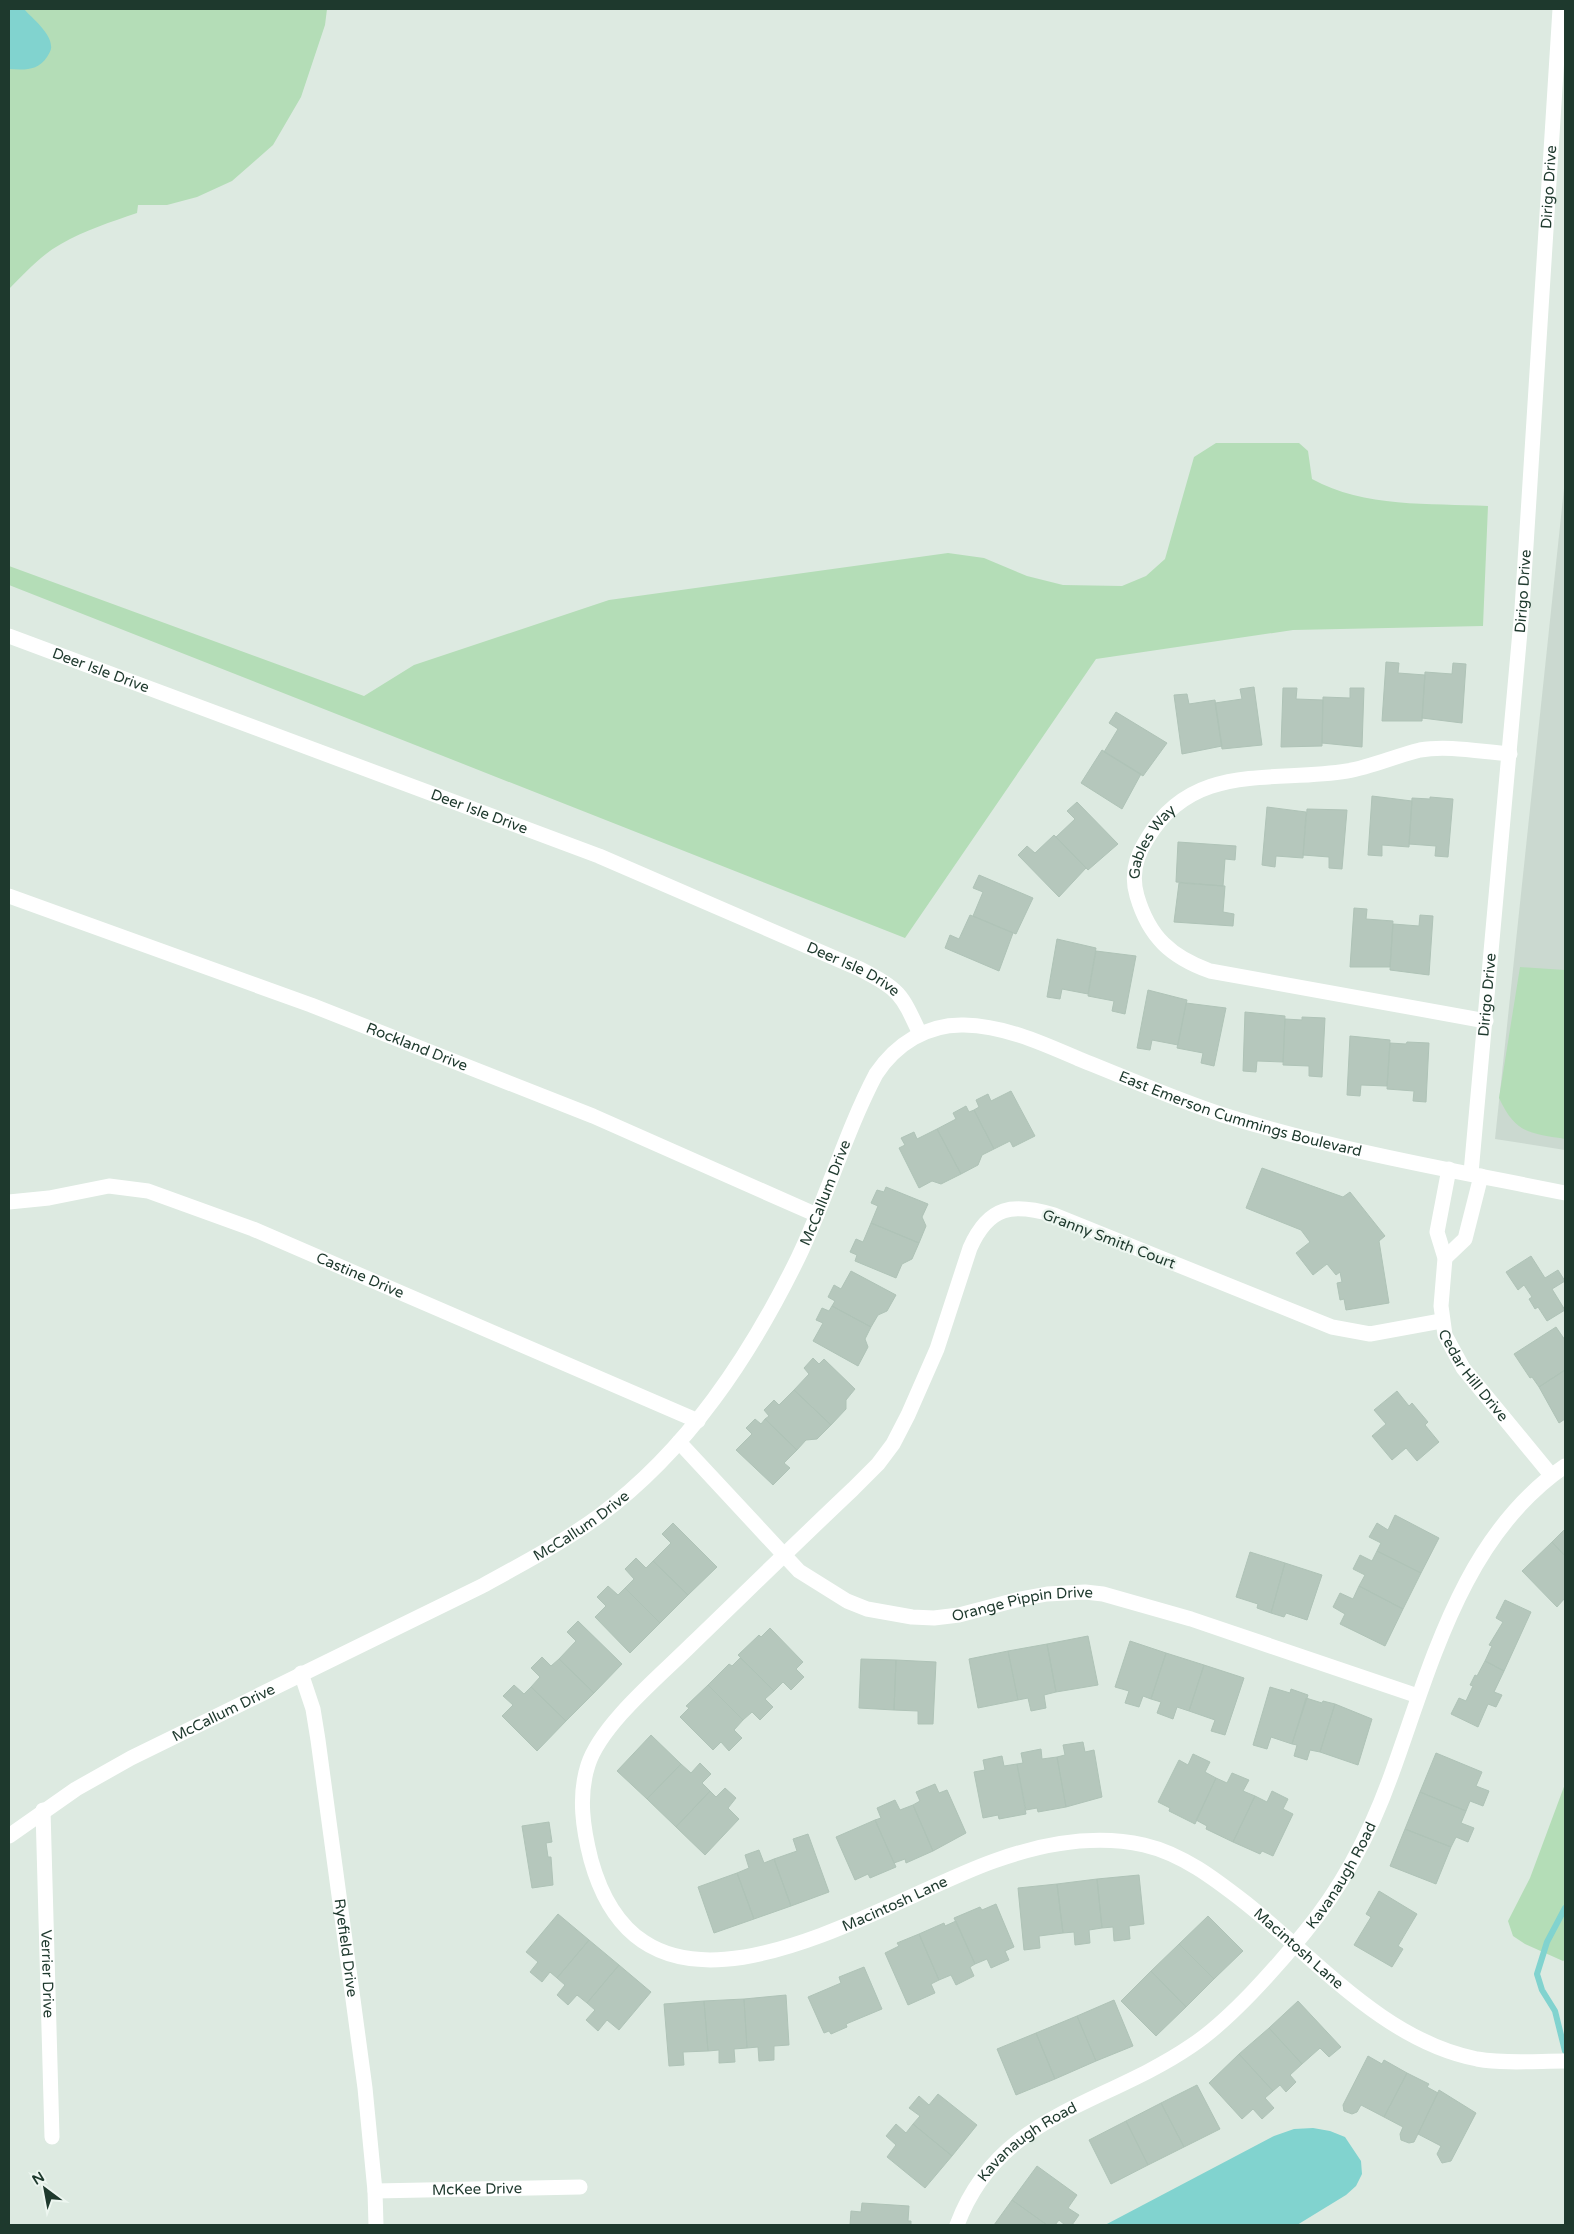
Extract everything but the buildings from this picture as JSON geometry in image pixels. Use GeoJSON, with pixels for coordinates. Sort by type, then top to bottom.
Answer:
{"type":"FeatureCollection","features":[{"type":"Feature","properties":{"kind":"street","name":"Dirigo Drive"},"geometry":{"type":"LineString","coordinates":[[1476,1174],[1486,1021],[1510,754],[1533,456],[1560,9]]}},
{"type":"Feature","properties":{"kind":"street","name":"Deer Isle Drive"},"geometry":{"type":"LineString","coordinates":[[9,636],[599,856],[860,969],[896,989],[920,1034]]}},
{"type":"Feature","properties":{"kind":"street","name":"Gables Way"},"geometry":{"type":"LineString","coordinates":[[1486,1021],[1210,971],[1188,963],[1172,954],[1156,936],[1141,908],[1135,889],[1135,871],[1139,852],[1151,831],[1167,812],[1183,799],[1205,787],[1234,779],[1348,771],[1422,750],[1441,749],[1510,754]]}},
{"type":"Feature","properties":{"kind":"street","name":"Rockland Drive"},"geometry":{"type":"LineString","coordinates":[[9,896],[311,1005],[547,1098],[817,1215]]}},
{"type":"Feature","properties":{"kind":"street","name":"East Emerson Cummings Boulevard"},"geometry":{"type":"LineString","coordinates":[[920,1034],[954,1025],[990,1027],[1034,1040],[1221,1114],[1345,1148],[1565,1193]]}},
{"type":"Feature","properties":{"kind":"street","name":"McCallum Drive"},"geometry":{"type":"LineString","coordinates":[[9,1836],[43,1810],[131,1758],[301,1673],[474,1590],[539,1555],[619,1500],[679,1442],[719,1393],[762,1326],[817,1215],[860,1108],[876,1074],[891,1054],[920,1034]]}},
{"type":"Feature","properties":{"kind":"street","name":"Cedar Hill Drive"},"geometry":{"type":"LineString","coordinates":[[1449,1169],[1437,1232],[1445,1258],[1441,1321],[1450,1348],[1463,1368],[1552,1475]]}},
{"type":"Feature","properties":{"kind":"street"},"geometry":{"type":"LineString","coordinates":[[1445,1258],[1465,1239],[1476,1174]]}},
{"type":"Feature","properties":{"kind":"street","name":"Castine Drive"},"geometry":{"type":"LineString","coordinates":[[9,1202],[32,1200],[109,1186],[148,1191],[253,1229],[698,1421]]}},
{"type":"Feature","properties":{"kind":"street","name":"Granny Smith Court"},"geometry":{"type":"LineString","coordinates":[[783,1556],[878,1464],[892,1444],[937,1349],[976,1234],[986,1222],[1004,1211],[1014,1208],[1027,1208],[1054,1215],[1286,1310],[1354,1333],[1387,1333],[1441,1321]]}},
{"type":"Feature","properties":{"kind":"street","name":"Orange Pippin Drive"},"geometry":{"type":"LineString","coordinates":[[679,1442],[799,1571],[847,1601],[867,1609],[912,1617],[934,1618],[958,1615],[1047,1594],[1103,1594],[1192,1619],[1418,1696]]}},
{"type":"Feature","properties":{"kind":"street","name":"Kavanaugh Road"},"geometry":{"type":"LineString","coordinates":[[957,2225],[965,2204],[979,2181],[1001,2154],[1014,2143],[1054,2118],[1125,2084],[1192,2046],[1241,2001],[1295,1944],[1320,1914],[1340,1884],[1375,1816],[1392,1775],[1434,1652],[1474,1569],[1513,1514],[1552,1475],[1565,1466]]}},
{"type":"Feature","properties":{"kind":"street","name":"Macintosh Lane"},"geometry":{"type":"LineString","coordinates":[[783,1556],[640,1695],[598,1745],[588,1764],[582,1808],[585,1837],[594,1870],[603,1895],[611,1909],[636,1936],[663,1951],[684,1958],[712,1961],[750,1958],[830,1930],[991,1862],[1044,1846],[1105,1840],[1146,1845],[1186,1861],[1224,1886],[1380,2015],[1415,2035],[1478,2059],[1565,2061]]}},
{"type":"Feature","properties":{"kind":"street","name":"Ryefield Drive"},"geometry":{"type":"LineString","coordinates":[[301,1673],[312,1709],[318,1740],[366,2088],[376,2225]]}},
{"type":"Feature","properties":{"kind":"street","name":"Verrier Drive"},"geometry":{"type":"LineString","coordinates":[[43,1810],[52,2137]]}},
{"type":"Feature","properties":{"kind":"street","name":"McKee Drive"},"geometry":{"type":"LineString","coordinates":[[375,2191],[580,2188]]}},
{"type":"Feature","properties":{"kind":"shaded area"},"geometry":{"type":"Polygon","coordinates":[[[1565,479],[1565,1150],[1495,1139],[1565,479]]]}},
{"type":"Feature","properties":{"kind":"green space"},"geometry":{"type":"Polygon","coordinates":[[[9,9],[327,9],[325,25],[301,97],[273,145],[232,181],[197,197],[167,205],[138,205],[137,213],[70,239],[40,259],[9,289],[9,9]]]}},
{"type":"Feature","properties":{"kind":"green space"},"geometry":{"type":"Polygon","coordinates":[[[1216,443],[1299,443],[1308,451],[1312,479],[1353,495],[1421,504],[1488,506],[1483,626],[1293,630],[1096,659],[905,938],[9,585],[9,566],[364,696],[414,665],[609,600],[948,553],[984,558],[1027,576],[1063,585],[1122,586],[1146,576],[1165,559],[1194,457],[1216,443]]]}},
{"type":"Feature","properties":{"kind":"green space"},"geometry":{"type":"Polygon","coordinates":[[[1520,967],[1565,970],[1565,1139],[1525,1130],[1511,1119],[1499,1098],[1520,967]]]}},
{"type":"Feature","properties":{"kind":"green space"},"geometry":{"type":"Polygon","coordinates":[[[1565,1784],[1565,1960],[1563,1961],[1525,1944],[1513,1936],[1508,1921],[1530,1878],[1565,1784]]]}},
{"type":"Feature","properties":{"kind":"water"},"geometry":{"type":"Polygon","coordinates":[[[9,9],[24,9],[48,36],[51,49],[49,54],[43,62],[35,67],[9,69],[9,9]]]}},
{"type":"Feature","properties":{"kind":"water"},"geometry":{"type":"Polygon","coordinates":[[[1313,2128],[1330,2131],[1345,2137],[1361,2161],[1362,2174],[1356,2186],[1346,2195],[1297,2225],[1105,2225],[1274,2136],[1294,2129],[1313,2128]]]}},
{"type":"Feature","properties":{"kind":"waterway"},"geometry":{"type":"LineString","coordinates":[[1565,1908],[1547,1942],[1537,1974],[1542,1990],[1555,2011],[1565,2051]]}}]}
